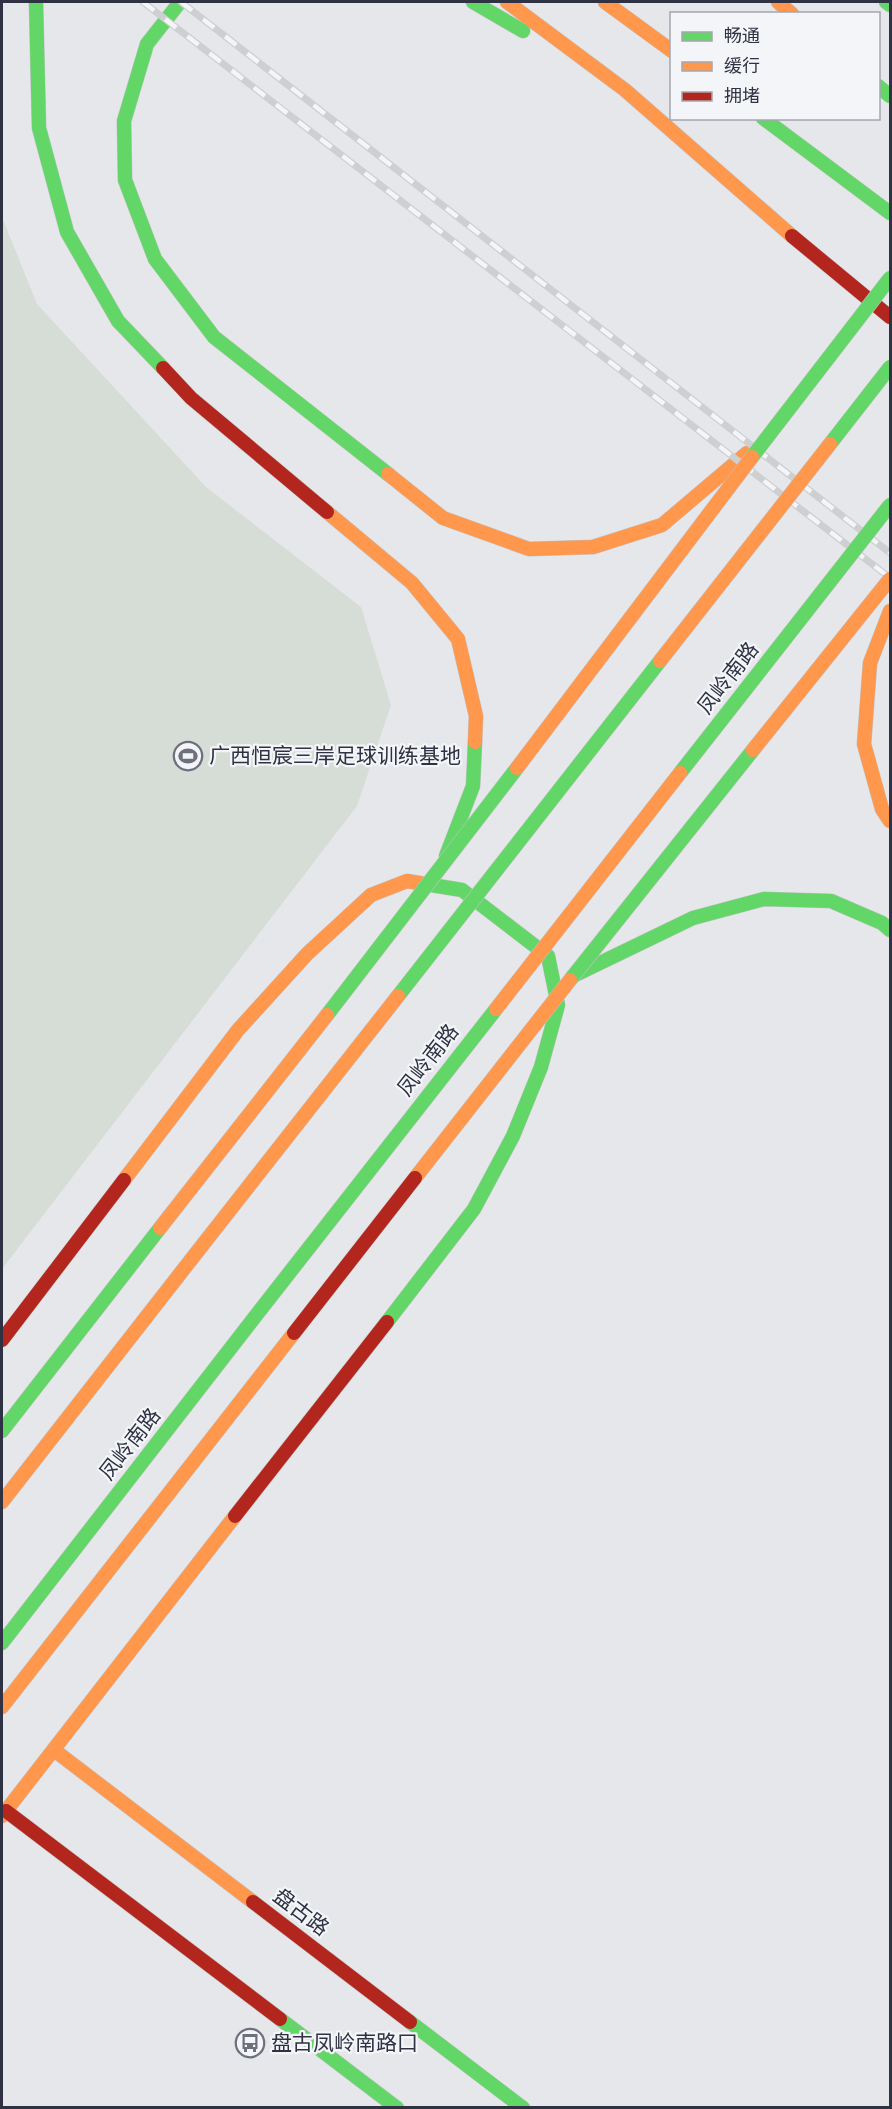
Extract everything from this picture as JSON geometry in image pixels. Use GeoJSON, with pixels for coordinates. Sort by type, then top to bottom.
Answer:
{"type":"FeatureCollection","features":[{"type":"Feature","properties":{"kind":"main road"},"geometry":{"type":"LineString","coordinates":[[36,2],[39,128],[67,232],[118,321],[191,398],[412,583],[458,639],[476,716],[473,786],[441,869]]}},
{"type":"Feature","properties":{"kind":"main road"},"geometry":{"type":"LineString","coordinates":[[180,2],[147,45],[124,121],[125,180],[155,259],[214,336],[443,518],[529,549],[593,547],[662,525],[772,431]]}},
{"type":"Feature","properties":{"kind":"main road"},"geometry":{"type":"LineString","coordinates":[[473,2],[625,90]]}},
{"type":"Feature","properties":{"kind":"main road"},"geometry":{"type":"LineString","coordinates":[[507,2],[625,90],[828,267],[891,317]]}},
{"type":"Feature","properties":{"kind":"main road"},"geometry":{"type":"LineString","coordinates":[[605,2],[670,50]]}},
{"type":"Feature","properties":{"kind":"main road"},"geometry":{"type":"LineString","coordinates":[[778,2],[790,12]]}},
{"type":"Feature","properties":{"kind":"main road"},"geometry":{"type":"LineString","coordinates":[[886,2],[891,5]]}},
{"type":"Feature","properties":{"kind":"main road"},"geometry":{"type":"LineString","coordinates":[[766,120],[885,209]]}},
{"type":"Feature","properties":{"kind":"main road"},"geometry":{"type":"LineString","coordinates":[[2,1431],[441,869],[772,431],[891,278]]}},
{"type":"Feature","properties":{"kind":"main road"},"geometry":{"type":"LineString","coordinates":[[2,1502],[891,367]]}},
{"type":"Feature","properties":{"kind":"main road","name":"凤岭南路"},"geometry":{"type":"LineString","coordinates":[[2,1643],[891,506]]}},
{"type":"Feature","properties":{"kind":"main road"},"geometry":{"type":"LineString","coordinates":[[2,1707],[573,976],[891,579]]}},
{"type":"Feature","properties":{"kind":"main road"},"geometry":{"type":"LineString","coordinates":[[891,611],[870,663],[864,744],[882,809],[891,821]]}},
{"type":"Feature","properties":{"kind":"main road"},"geometry":{"type":"LineString","coordinates":[[2,1340],[238,1030],[307,954],[371,895],[407,881],[462,890],[548,956],[558,1005],[541,1067],[513,1136],[474,1209],[4,1813],[397,2108]]}},
{"type":"Feature","properties":{"kind":"main road"},"geometry":{"type":"LineString","coordinates":[[573,976],[693,918],[764,899],[831,901],[886,926]]}},
{"type":"Feature","properties":{"kind":"main road","name":"盘古路"},"geometry":{"type":"LineString","coordinates":[[54,1750],[524,2108]]}},
{"type":"Feature","properties":{"kind":"shaded area","name":"广西恒宸三岸足球训练基地"},"geometry":{"type":"Polygon","coordinates":[[[2,217],[37,304],[206,487],[361,607],[391,705],[357,806],[2,1269],[2,217]]]}},
{"type":"Feature","properties":{"kind":"railway"},"geometry":{"type":"LineString","coordinates":[[143,2],[890,578]]}},
{"type":"Feature","properties":{"kind":"railway"},"geometry":{"type":"LineString","coordinates":[[181,2],[890,553]]}},
{"type":"Feature","properties":{"kind":"traffic: fast"},"geometry":{"type":"LineString","coordinates":[[36,2],[39,128],[67,232],[118,321],[163,368]]}},
{"type":"Feature","properties":{"kind":"traffic: fast"},"geometry":{"type":"LineString","coordinates":[[180,2],[147,44],[124,121],[125,180],[155,259],[214,337],[388,474]]}},
{"type":"Feature","properties":{"kind":"traffic: fast"},"geometry":{"type":"LineString","coordinates":[[473,2],[523,31]]}},
{"type":"Feature","properties":{"kind":"traffic: fast"},"geometry":{"type":"LineString","coordinates":[[886,2],[890,5]]}},
{"type":"Feature","properties":{"kind":"traffic: fast"},"geometry":{"type":"LineString","coordinates":[[880,88],[890,96]]}},
{"type":"Feature","properties":{"kind":"traffic: fast"},"geometry":{"type":"LineString","coordinates":[[766,120],[890,213]]}},
{"type":"Feature","properties":{"kind":"traffic: fast"},"geometry":{"type":"LineString","coordinates":[[752,457],[890,278]]}},
{"type":"Feature","properties":{"kind":"traffic: fast"},"geometry":{"type":"LineString","coordinates":[[830,444],[890,367]]}},
{"type":"Feature","properties":{"kind":"traffic: fast"},"geometry":{"type":"LineString","coordinates":[[680,773],[890,505]]}},
{"type":"Feature","properties":{"kind":"traffic: fast"},"geometry":{"type":"LineString","coordinates":[[398,996],[660,661]]}},
{"type":"Feature","properties":{"kind":"traffic: fast"},"geometry":{"type":"LineString","coordinates":[[446,856],[473,786],[475,742]]}},
{"type":"Feature","properties":{"kind":"traffic: fast"},"geometry":{"type":"LineString","coordinates":[[570,980],[753,750]]}},
{"type":"Feature","properties":{"kind":"traffic: fast"},"geometry":{"type":"LineString","coordinates":[[327,1015],[517,768]]}},
{"type":"Feature","properties":{"kind":"traffic: fast"},"geometry":{"type":"LineString","coordinates":[[387,1322],[474,1209],[513,1136],[541,1067],[558,1005],[548,956],[462,890],[425,884]]}},
{"type":"Feature","properties":{"kind":"traffic: fast"},"geometry":{"type":"LineString","coordinates":[[573,976],[693,918],[764,899],[831,901],[882,923],[890,930]]}},
{"type":"Feature","properties":{"kind":"traffic: fast"},"geometry":{"type":"LineString","coordinates":[[261,1309],[496,1009]]}},
{"type":"Feature","properties":{"kind":"traffic: fast"},"geometry":{"type":"LineString","coordinates":[[2,1431],[160,1228]]}},
{"type":"Feature","properties":{"kind":"traffic: fast"},"geometry":{"type":"LineString","coordinates":[[2,1643],[261,1309]]}},
{"type":"Feature","properties":{"kind":"traffic: fast"},"geometry":{"type":"LineString","coordinates":[[280,2019],[397,2108]]}},
{"type":"Feature","properties":{"kind":"traffic: fast"},"geometry":{"type":"LineString","coordinates":[[410,2022],[523,2108]]}},
{"type":"Feature","properties":{"kind":"traffic: slow"},"geometry":{"type":"LineString","coordinates":[[507,2],[625,90],[792,236]]}},
{"type":"Feature","properties":{"kind":"traffic: slow"},"geometry":{"type":"LineString","coordinates":[[605,2],[670,50]]}},
{"type":"Feature","properties":{"kind":"traffic: slow"},"geometry":{"type":"LineString","coordinates":[[778,2],[790,12]]}},
{"type":"Feature","properties":{"kind":"traffic: slow"},"geometry":{"type":"LineString","coordinates":[[660,661],[830,444]]}},
{"type":"Feature","properties":{"kind":"traffic: slow"},"geometry":{"type":"LineString","coordinates":[[388,474],[443,518],[529,549],[593,547],[662,525],[747,453]]}},
{"type":"Feature","properties":{"kind":"traffic: slow"},"geometry":{"type":"LineString","coordinates":[[517,768],[752,457]]}},
{"type":"Feature","properties":{"kind":"traffic: slow"},"geometry":{"type":"LineString","coordinates":[[327,512],[412,583],[458,639],[476,716],[475,742]]}},
{"type":"Feature","properties":{"kind":"traffic: slow"},"geometry":{"type":"LineString","coordinates":[[753,750],[890,579]]}},
{"type":"Feature","properties":{"kind":"traffic: slow"},"geometry":{"type":"LineString","coordinates":[[890,611],[870,663],[864,744],[882,809],[890,821]]}},
{"type":"Feature","properties":{"kind":"traffic: slow"},"geometry":{"type":"LineString","coordinates":[[496,1009],[680,773]]}},
{"type":"Feature","properties":{"kind":"traffic: slow"},"geometry":{"type":"LineString","coordinates":[[124,1180],[238,1030],[307,954],[371,895],[407,881],[425,884]]}},
{"type":"Feature","properties":{"kind":"traffic: slow"},"geometry":{"type":"LineString","coordinates":[[415,1178],[570,980]]}},
{"type":"Feature","properties":{"kind":"traffic: slow"},"geometry":{"type":"LineString","coordinates":[[190,1261],[398,996]]}},
{"type":"Feature","properties":{"kind":"traffic: slow"},"geometry":{"type":"LineString","coordinates":[[160,1228],[327,1015]]}},
{"type":"Feature","properties":{"kind":"traffic: slow"},"geometry":{"type":"LineString","coordinates":[[2,1502],[190,1261]]}},
{"type":"Feature","properties":{"kind":"traffic: slow"},"geometry":{"type":"LineString","coordinates":[[2,1707],[294,1333]]}},
{"type":"Feature","properties":{"kind":"traffic: slow"},"geometry":{"type":"LineString","coordinates":[[2,1816],[235,1516]]}},
{"type":"Feature","properties":{"kind":"traffic: slow"},"geometry":{"type":"LineString","coordinates":[[54,1750],[253,1902]]}},
{"type":"Feature","properties":{"kind":"traffic: jam"},"geometry":{"type":"LineString","coordinates":[[792,236],[890,317]]}},
{"type":"Feature","properties":{"kind":"traffic: jam"},"geometry":{"type":"LineString","coordinates":[[163,368],[191,398],[327,512]]}},
{"type":"Feature","properties":{"kind":"traffic: jam"},"geometry":{"type":"LineString","coordinates":[[294,1333],[415,1178]]}},
{"type":"Feature","properties":{"kind":"traffic: jam"},"geometry":{"type":"LineString","coordinates":[[2,1340],[124,1180]]}},
{"type":"Feature","properties":{"kind":"traffic: jam"},"geometry":{"type":"LineString","coordinates":[[235,1516],[387,1322]]}},
{"type":"Feature","properties":{"kind":"traffic: jam"},"geometry":{"type":"LineString","coordinates":[[6,1811],[280,2019]]}},
{"type":"Feature","properties":{"kind":"traffic: jam"},"geometry":{"type":"LineString","coordinates":[[253,1902],[410,2022]]}},
{"type":"Feature","properties":{"kind":"place","name":"广西恒宸三岸足球训练基地"},"geometry":{"type":"Point","coordinates":[188,756]}},
{"type":"Feature","properties":{"kind":"place","name":"盘古凤岭南路口"},"geometry":{"type":"Point","coordinates":[250,2043]}}]}
